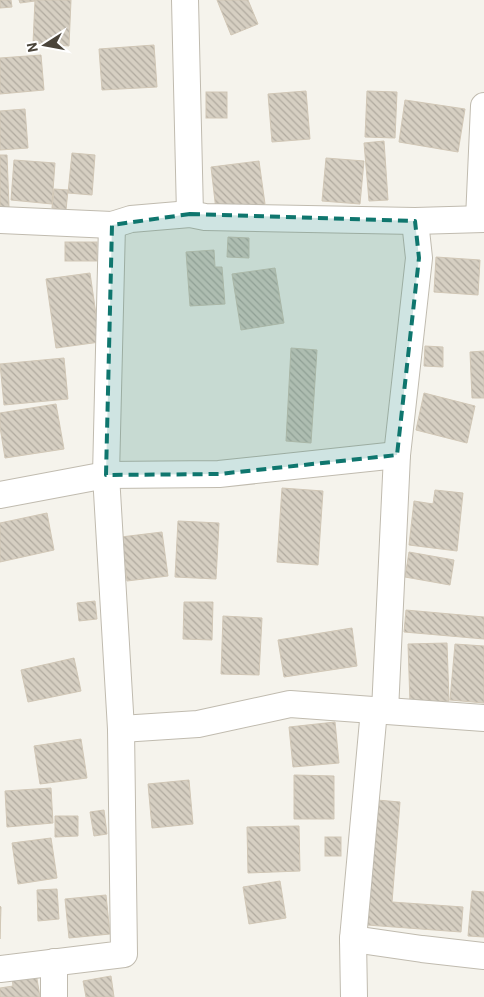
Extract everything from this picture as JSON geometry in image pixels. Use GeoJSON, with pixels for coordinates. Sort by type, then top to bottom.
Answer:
{"type":"FeatureCollection","features":[{"type":"Feature","properties":{"kind":"street"},"geometry":{"type":"LineString","coordinates":[[185,0],[190,214]]}},
{"type":"Feature","properties":{"kind":"street"},"geometry":{"type":"LineString","coordinates":[[0,220],[112,225],[131,219],[190,214],[205,217],[415,221],[482,219],[484,106]]}},
{"type":"Feature","properties":{"kind":"street"},"geometry":{"type":"LineString","coordinates":[[354,997],[353,939],[379,711],[398,455],[419,258],[415,221]]}},
{"type":"Feature","properties":{"kind":"street"},"geometry":{"type":"LineString","coordinates":[[0,969],[124,954],[121,729],[106,475],[112,225]]}},
{"type":"Feature","properties":{"kind":"street"},"geometry":{"type":"LineString","coordinates":[[0,495],[106,475],[219,474],[398,455]]}},
{"type":"Feature","properties":{"kind":"street"},"geometry":{"type":"LineString","coordinates":[[121,729],[198,724],[290,704],[484,718]]}},
{"type":"Feature","properties":{"kind":"street"},"geometry":{"type":"LineString","coordinates":[[353,939],[484,956]]}},
{"type":"Feature","properties":{"kind":"street"},"geometry":{"type":"LineString","coordinates":[[54,962],[54,997]]}},
{"type":"Feature","properties":{"kind":"highlighted area"},"geometry":{"type":"Polygon","coordinates":[[[190,214],[415,221],[419,258],[397,455],[219,474],[106,475],[112,225],[190,214]]]}},
{"type":"Feature","properties":{"kind":"building"},"geometry":{"type":"Polygon","coordinates":[[[0,0],[11,0],[12,7],[0,8],[0,0]]]}},
{"type":"Feature","properties":{"kind":"building"},"geometry":{"type":"Polygon","coordinates":[[[19,0],[34,0],[35,1],[20,3],[19,0]]]}},
{"type":"Feature","properties":{"kind":"building"},"geometry":{"type":"Polygon","coordinates":[[[35,0],[71,0],[69,46],[33,43],[35,0]]]}},
{"type":"Feature","properties":{"kind":"building"},"geometry":{"type":"Polygon","coordinates":[[[217,0],[248,0],[258,24],[231,35],[217,0]]]}},
{"type":"Feature","properties":{"kind":"building"},"geometry":{"type":"Polygon","coordinates":[[[154,45],[157,87],[102,90],[99,49],[154,45]]]}},
{"type":"Feature","properties":{"kind":"building"},"geometry":{"type":"Polygon","coordinates":[[[41,55],[44,90],[0,94],[0,58],[41,55]]]}},
{"type":"Feature","properties":{"kind":"building"},"geometry":{"type":"Polygon","coordinates":[[[306,91],[310,139],[272,142],[268,94],[306,91]]]}},
{"type":"Feature","properties":{"kind":"building"},"geometry":{"type":"Polygon","coordinates":[[[367,91],[397,92],[395,138],[365,137],[367,91]]]}},
{"type":"Feature","properties":{"kind":"building"},"geometry":{"type":"Polygon","coordinates":[[[206,92],[227,92],[227,118],[206,118],[206,92]]]}},
{"type":"Feature","properties":{"kind":"building"},"geometry":{"type":"Polygon","coordinates":[[[405,100],[465,109],[458,152],[399,142],[405,100]]]}},
{"type":"Feature","properties":{"kind":"building"},"geometry":{"type":"Polygon","coordinates":[[[25,109],[28,148],[0,150],[0,111],[25,109]]]}},
{"type":"Feature","properties":{"kind":"building"},"geometry":{"type":"Polygon","coordinates":[[[384,141],[388,200],[369,201],[364,143],[384,141]]]}},
{"type":"Feature","properties":{"kind":"building"},"geometry":{"type":"Polygon","coordinates":[[[72,153],[95,155],[92,195],[68,193],[72,153]]]}},
{"type":"Feature","properties":{"kind":"building"},"geometry":{"type":"Polygon","coordinates":[[[0,155],[7,155],[9,207],[0,208],[0,155]]]}},
{"type":"Feature","properties":{"kind":"building"},"geometry":{"type":"Polygon","coordinates":[[[326,158],[364,161],[360,204],[322,201],[326,158]]]}},
{"type":"Feature","properties":{"kind":"building"},"geometry":{"type":"Polygon","coordinates":[[[14,160],[55,163],[52,204],[11,200],[14,160]]]}},
{"type":"Feature","properties":{"kind":"building"},"geometry":{"type":"Polygon","coordinates":[[[259,161],[265,204],[216,210],[211,167],[259,161]]]}},
{"type":"Feature","properties":{"kind":"building"},"geometry":{"type":"Polygon","coordinates":[[[54,189],[68,190],[66,210],[52,208],[54,189]]]}},
{"type":"Feature","properties":{"kind":"building"},"geometry":{"type":"Polygon","coordinates":[[[228,237],[249,238],[249,258],[227,257],[228,237]]]}},
{"type":"Feature","properties":{"kind":"building"},"geometry":{"type":"Polygon","coordinates":[[[65,242],[97,242],[97,261],[65,261],[65,242]]]}},
{"type":"Feature","properties":{"kind":"building"},"geometry":{"type":"Polygon","coordinates":[[[214,250],[215,267],[222,267],[225,304],[190,306],[186,252],[214,250]]]}},
{"type":"Feature","properties":{"kind":"building"},"geometry":{"type":"Polygon","coordinates":[[[436,257],[480,260],[478,295],[434,292],[436,257]]]}},
{"type":"Feature","properties":{"kind":"building"},"geometry":{"type":"Polygon","coordinates":[[[275,268],[284,323],[241,330],[232,274],[275,268]]]}},
{"type":"Feature","properties":{"kind":"building"},"geometry":{"type":"Polygon","coordinates":[[[90,273],[100,342],[56,348],[46,279],[90,273]]]}},
{"type":"Feature","properties":{"kind":"building"},"geometry":{"type":"Polygon","coordinates":[[[425,346],[443,347],[443,367],[424,366],[425,346]]]}},
{"type":"Feature","properties":{"kind":"building"},"geometry":{"type":"Polygon","coordinates":[[[291,348],[317,350],[311,443],[286,441],[291,348]]]}},
{"type":"Feature","properties":{"kind":"building"},"geometry":{"type":"Polygon","coordinates":[[[484,351],[484,398],[472,398],[470,352],[484,351]]]}},
{"type":"Feature","properties":{"kind":"building"},"geometry":{"type":"Polygon","coordinates":[[[64,358],[68,399],[4,405],[0,364],[64,358]]]}},
{"type":"Feature","properties":{"kind":"building"},"geometry":{"type":"Polygon","coordinates":[[[424,393],[475,406],[467,443],[416,430],[424,393]]]}},
{"type":"Feature","properties":{"kind":"building"},"geometry":{"type":"Polygon","coordinates":[[[56,404],[64,449],[5,458],[0,427],[0,413],[56,404]]]}},
{"type":"Feature","properties":{"kind":"building"},"geometry":{"type":"Polygon","coordinates":[[[282,488],[323,491],[318,565],[277,562],[282,488]]]}},
{"type":"Feature","properties":{"kind":"building"},"geometry":{"type":"Polygon","coordinates":[[[435,490],[463,493],[457,551],[409,545],[414,501],[433,504],[435,490]]]}},
{"type":"Feature","properties":{"kind":"building"},"geometry":{"type":"Polygon","coordinates":[[[47,513],[54,550],[0,562],[0,523],[47,513]]]}},
{"type":"Feature","properties":{"kind":"building"},"geometry":{"type":"Polygon","coordinates":[[[178,521],[219,523],[216,579],[175,577],[178,521]]]}},
{"type":"Feature","properties":{"kind":"building"},"geometry":{"type":"Polygon","coordinates":[[[162,532],[168,576],[127,581],[121,537],[162,532]]]}},
{"type":"Feature","properties":{"kind":"building"},"geometry":{"type":"Polygon","coordinates":[[[409,552],[454,560],[450,585],[405,577],[409,552]]]}},
{"type":"Feature","properties":{"kind":"building"},"geometry":{"type":"Polygon","coordinates":[[[95,601],[97,619],[79,621],[77,603],[95,601]]]}},
{"type":"Feature","properties":{"kind":"building"},"geometry":{"type":"Polygon","coordinates":[[[184,602],[213,602],[212,640],[183,639],[184,602]]]}},
{"type":"Feature","properties":{"kind":"building"},"geometry":{"type":"Polygon","coordinates":[[[406,610],[484,617],[484,639],[404,632],[406,610]]]}},
{"type":"Feature","properties":{"kind":"building"},"geometry":{"type":"Polygon","coordinates":[[[223,616],[262,618],[259,675],[221,674],[223,616]]]}},
{"type":"Feature","properties":{"kind":"building"},"geometry":{"type":"Polygon","coordinates":[[[352,628],[357,666],[284,677],[278,640],[352,628]]]}},
{"type":"Feature","properties":{"kind":"building"},"geometry":{"type":"Polygon","coordinates":[[[447,643],[449,701],[410,703],[408,644],[447,643]]]}},
{"type":"Feature","properties":{"kind":"building"},"geometry":{"type":"Polygon","coordinates":[[[455,644],[484,646],[484,703],[450,700],[455,644]]]}},
{"type":"Feature","properties":{"kind":"building"},"geometry":{"type":"Polygon","coordinates":[[[74,658],[81,691],[28,702],[21,670],[74,658]]]}},
{"type":"Feature","properties":{"kind":"building"},"geometry":{"type":"Polygon","coordinates":[[[335,722],[339,763],[293,767],[289,727],[335,722]]]}},
{"type":"Feature","properties":{"kind":"building"},"geometry":{"type":"Polygon","coordinates":[[[81,739],[87,778],[40,784],[34,746],[81,739]]]}},
{"type":"Feature","properties":{"kind":"building"},"geometry":{"type":"Polygon","coordinates":[[[294,775],[334,776],[334,819],[294,819],[294,775]]]}},
{"type":"Feature","properties":{"kind":"building"},"geometry":{"type":"Polygon","coordinates":[[[189,780],[193,824],[152,828],[148,784],[189,780]]]}},
{"type":"Feature","properties":{"kind":"building"},"geometry":{"type":"Polygon","coordinates":[[[51,788],[53,823],[7,827],[5,791],[51,788]]]}},
{"type":"Feature","properties":{"kind":"building"},"geometry":{"type":"Polygon","coordinates":[[[377,800],[400,802],[392,902],[463,907],[461,932],[367,925],[377,800]]]}},
{"type":"Feature","properties":{"kind":"building"},"geometry":{"type":"Polygon","coordinates":[[[104,810],[107,834],[94,836],[90,812],[104,810]]]}},
{"type":"Feature","properties":{"kind":"building"},"geometry":{"type":"Polygon","coordinates":[[[55,816],[78,816],[78,836],[55,837],[55,816]]]}},
{"type":"Feature","properties":{"kind":"building"},"geometry":{"type":"Polygon","coordinates":[[[299,826],[300,871],[248,873],[247,827],[299,826]]]}},
{"type":"Feature","properties":{"kind":"building"},"geometry":{"type":"Polygon","coordinates":[[[325,837],[341,837],[341,856],[325,856],[325,837]]]}},
{"type":"Feature","properties":{"kind":"building"},"geometry":{"type":"Polygon","coordinates":[[[51,838],[57,878],[18,884],[12,843],[51,838]]]}},
{"type":"Feature","properties":{"kind":"building"},"geometry":{"type":"Polygon","coordinates":[[[280,881],[286,918],[249,924],[243,887],[280,881]]]}},
{"type":"Feature","properties":{"kind":"building"},"geometry":{"type":"Polygon","coordinates":[[[57,889],[59,919],[38,921],[37,890],[57,889]]]}},
{"type":"Feature","properties":{"kind":"building"},"geometry":{"type":"Polygon","coordinates":[[[472,891],[484,892],[484,937],[468,936],[472,891]]]}},
{"type":"Feature","properties":{"kind":"building"},"geometry":{"type":"Polygon","coordinates":[[[106,895],[110,934],[69,938],[65,899],[106,895]]]}},
{"type":"Feature","properties":{"kind":"building"},"geometry":{"type":"Polygon","coordinates":[[[0,906],[1,907],[0,939],[0,906]]]}},
{"type":"Feature","properties":{"kind":"building"},"geometry":{"type":"Polygon","coordinates":[[[36,973],[40,997],[0,997],[0,988],[13,986],[12,976],[36,973]]]}},
{"type":"Feature","properties":{"kind":"building"},"geometry":{"type":"Polygon","coordinates":[[[111,976],[114,997],[86,997],[83,981],[111,976]]]}}]}
